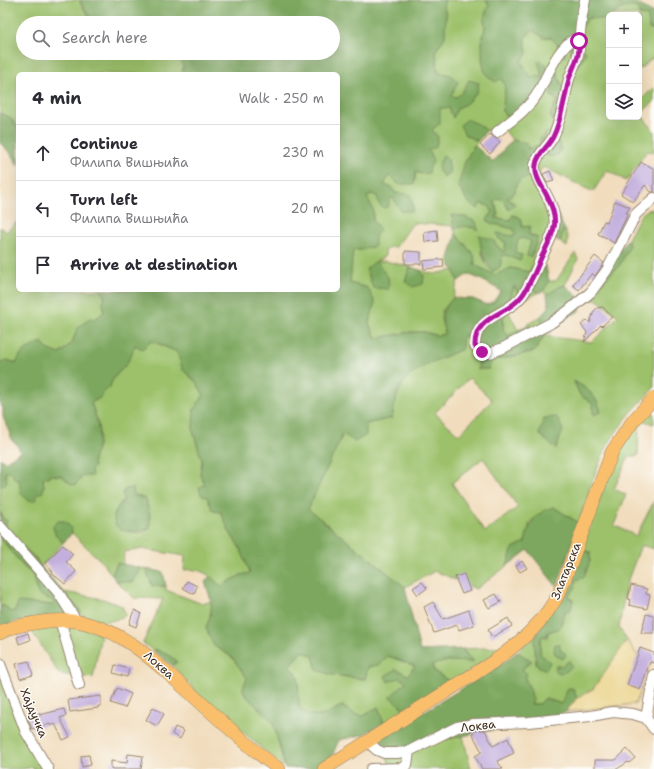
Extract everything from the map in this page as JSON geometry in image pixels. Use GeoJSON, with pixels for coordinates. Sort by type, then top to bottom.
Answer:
{"type":"FeatureCollection","features":[{"type":"Feature","properties":{"kind":"main road","name":"Златарска"},"geometry":{"type":"LineString","coordinates":[[368,742],[508,652],[525,638],[543,618],[557,598],[566,579],[594,498],[612,452],[633,421],[654,398]]}},
{"type":"Feature","properties":{"kind":"main road","name":"Локва"},"geometry":{"type":"LineString","coordinates":[[0,633],[20,625],[52,620],[89,624],[109,631],[140,650],[279,769]]}},
{"type":"Feature","properties":{"kind":"main road"},"geometry":{"type":"LineString","coordinates":[[324,769],[368,742]]}},
{"type":"Feature","properties":{"kind":"street"},"geometry":{"type":"LineString","coordinates":[[585,0],[582,15],[579,51],[569,80],[560,122],[552,139],[542,152],[536,164],[536,173],[553,209],[555,224],[552,239],[520,299],[508,308],[494,315],[482,326],[475,338],[475,346],[482,352],[490,352],[503,348],[551,324],[591,292],[607,270],[636,214],[654,198]]}},
{"type":"Feature","properties":{"kind":"street"},"geometry":{"type":"LineString","coordinates":[[497,132],[524,109],[535,97],[562,49],[569,42],[575,39],[579,41]]}},
{"type":"Feature","properties":{"kind":"street"},"geometry":{"type":"LineString","coordinates":[[0,526],[58,592],[78,622]]}},
{"type":"Feature","properties":{"kind":"street"},"geometry":{"type":"LineString","coordinates":[[60,620],[79,685]]}},
{"type":"Feature","properties":{"kind":"street","name":"Хајдучка"},"geometry":{"type":"LineString","coordinates":[[0,664],[26,732],[48,769]]}},
{"type":"Feature","properties":{"kind":"street"},"geometry":{"type":"LineString","coordinates":[[654,675],[646,718],[654,729]]}},
{"type":"Feature","properties":{"kind":"street","name":"Локва"},"geometry":{"type":"LineString","coordinates":[[368,742],[377,750],[384,753],[397,753],[409,751],[457,727],[474,724],[529,722],[591,716],[613,712],[633,714],[646,718]]}},
{"type":"Feature","properties":{"kind":"street"},"geometry":{"type":"LineString","coordinates":[[371,769],[402,768],[406,765],[409,751]]}},
{"type":"Feature","properties":{"kind":"green space"},"geometry":{"type":"Polygon","coordinates":[[[0,0],[80,0],[81,5],[89,16],[16,16],[16,60],[181,60],[183,67],[182,72],[16,72],[16,126],[11,118],[0,113],[0,0]]]}},
{"type":"Feature","properties":{"kind":"green space"},"geometry":{"type":"Polygon","coordinates":[[[80,0],[445,0],[443,6],[446,13],[445,37],[436,50],[438,72],[451,75],[458,82],[451,96],[457,97],[462,92],[469,80],[479,83],[477,92],[468,102],[457,109],[453,118],[449,108],[440,108],[440,123],[432,130],[438,137],[436,147],[428,150],[431,154],[433,162],[429,173],[421,174],[416,172],[414,184],[398,184],[389,176],[384,185],[391,187],[395,193],[410,195],[413,211],[401,211],[393,198],[389,199],[389,206],[384,208],[379,204],[377,196],[372,194],[367,197],[373,209],[373,220],[380,230],[375,236],[375,246],[362,250],[353,250],[350,283],[368,288],[375,303],[369,324],[376,338],[411,332],[425,332],[438,336],[445,333],[442,314],[453,298],[473,299],[487,305],[494,301],[501,291],[482,280],[468,274],[458,281],[454,270],[448,262],[456,234],[474,255],[475,265],[495,275],[511,268],[529,272],[536,260],[546,267],[549,281],[543,291],[538,293],[531,287],[527,298],[519,295],[514,286],[511,296],[504,304],[508,311],[503,316],[503,329],[508,336],[527,325],[533,329],[543,324],[540,317],[549,307],[547,295],[559,287],[565,285],[583,301],[628,239],[629,247],[620,265],[583,302],[578,312],[563,320],[544,336],[535,351],[491,361],[489,369],[478,369],[479,358],[469,336],[463,336],[462,349],[426,365],[410,376],[396,397],[392,418],[366,424],[366,435],[355,442],[343,434],[308,509],[405,587],[420,651],[462,649],[473,662],[447,661],[432,665],[435,672],[452,683],[405,710],[390,697],[406,682],[399,678],[388,682],[385,676],[396,669],[408,675],[415,666],[388,656],[378,665],[368,667],[365,679],[332,675],[317,670],[313,656],[302,651],[289,666],[298,675],[299,707],[310,715],[321,716],[342,706],[354,714],[364,716],[378,707],[384,723],[362,735],[339,740],[331,758],[312,769],[285,768],[273,722],[245,695],[243,688],[247,678],[232,657],[214,646],[206,628],[211,604],[205,582],[210,576],[221,586],[241,575],[250,573],[241,550],[229,531],[221,512],[213,511],[207,497],[201,495],[199,487],[205,485],[200,474],[202,461],[193,431],[194,409],[204,395],[196,382],[183,370],[177,352],[152,341],[142,349],[135,345],[128,361],[115,377],[110,387],[104,391],[101,397],[91,403],[99,431],[93,464],[94,467],[91,470],[92,476],[82,476],[75,485],[71,484],[62,476],[51,475],[43,479],[44,487],[42,493],[37,494],[37,499],[33,501],[28,500],[21,494],[19,480],[14,479],[12,472],[5,472],[7,482],[3,486],[0,485],[0,458],[5,462],[20,452],[17,444],[13,442],[3,417],[3,407],[0,406],[0,362],[2,363],[6,360],[17,363],[23,352],[42,342],[47,349],[60,354],[72,343],[78,328],[90,318],[95,319],[104,312],[103,302],[105,298],[102,292],[340,292],[340,72],[182,72],[183,67],[181,60],[340,60],[340,16],[89,16],[80,0]]]}},
{"type":"Feature","properties":{"kind":"green space"},"geometry":{"type":"Polygon","coordinates":[[[445,0],[485,0],[489,4],[484,18],[485,28],[482,41],[500,79],[504,82],[505,91],[502,111],[507,117],[504,122],[552,79],[557,99],[553,121],[577,45],[576,35],[588,18],[606,20],[606,120],[642,120],[642,116],[654,131],[654,152],[647,151],[626,181],[607,170],[593,192],[544,167],[538,173],[555,238],[529,272],[511,268],[495,275],[475,265],[474,255],[456,234],[454,229],[466,226],[477,229],[452,216],[454,226],[413,223],[396,247],[390,247],[385,251],[385,256],[377,261],[386,261],[410,267],[405,281],[424,276],[420,270],[434,274],[454,270],[458,281],[453,298],[442,311],[441,320],[445,333],[438,336],[425,332],[411,332],[376,338],[369,324],[367,288],[350,283],[353,250],[362,250],[373,220],[373,209],[367,197],[372,194],[377,196],[379,204],[388,198],[393,198],[395,193],[384,185],[389,176],[414,184],[416,172],[421,174],[428,150],[436,146],[438,137],[432,130],[440,108],[449,107],[453,118],[457,109],[468,102],[469,81],[457,97],[451,96],[451,75],[438,72],[436,50],[445,37],[446,13],[443,6],[445,0]],[[468,119],[465,135],[478,141],[465,162],[478,209],[480,203],[489,206],[493,212],[487,219],[514,229],[515,235],[498,238],[506,243],[504,252],[493,240],[481,251],[486,265],[493,271],[500,267],[502,256],[506,255],[520,261],[514,253],[518,240],[522,238],[531,241],[527,256],[531,257],[538,238],[526,231],[522,226],[520,218],[513,215],[511,220],[496,218],[498,213],[493,201],[499,198],[504,201],[509,209],[506,198],[515,192],[516,185],[521,178],[526,160],[544,145],[544,138],[540,146],[528,149],[527,143],[512,140],[501,125],[486,131],[468,119]]]}},
{"type":"Feature","properties":{"kind":"green space"},"geometry":{"type":"Polygon","coordinates":[[[485,0],[618,0],[620,4],[631,0],[654,13],[654,29],[649,29],[648,16],[642,15],[642,12],[639,12],[638,8],[634,7],[621,9],[617,12],[606,12],[606,20],[588,18],[576,35],[577,45],[586,52],[578,68],[574,55],[571,53],[570,45],[565,50],[565,56],[561,57],[560,47],[550,37],[544,38],[533,30],[525,37],[527,53],[521,62],[532,78],[537,76],[543,77],[538,62],[540,60],[558,74],[561,84],[564,86],[557,121],[553,121],[550,115],[557,100],[551,96],[552,79],[548,82],[532,107],[507,117],[502,111],[505,91],[504,82],[500,79],[496,82],[489,78],[484,70],[482,58],[482,41],[485,28],[484,18],[489,4],[485,0]]]}},
{"type":"Feature","properties":{"kind":"green space"},"geometry":{"type":"Polygon","coordinates":[[[631,6],[638,8],[648,16],[649,29],[654,29],[654,60],[652,58],[642,67],[642,12],[616,12],[618,9],[631,6]]]}},
{"type":"Feature","properties":{"kind":"green space"},"geometry":{"type":"Polygon","coordinates":[[[533,30],[544,38],[550,36],[565,50],[570,45],[574,55],[563,98],[558,74],[532,78],[521,62],[527,53],[524,37],[533,30]]]}},
{"type":"Feature","properties":{"kind":"green space"},"geometry":{"type":"Polygon","coordinates":[[[654,87],[654,102],[644,110],[642,99],[654,87]]]}},
{"type":"Feature","properties":{"kind":"green space"},"geometry":{"type":"Polygon","coordinates":[[[0,113],[11,118],[16,126],[16,163],[11,154],[0,143],[0,113]]]}},
{"type":"Feature","properties":{"kind":"green space"},"geometry":{"type":"Polygon","coordinates":[[[468,119],[486,131],[478,141],[465,135],[460,125],[468,119]]]}},
{"type":"Feature","properties":{"kind":"green space"},"geometry":{"type":"Polygon","coordinates":[[[547,132],[544,138],[544,145],[554,139],[559,142],[561,148],[558,155],[550,157],[539,149],[526,160],[531,170],[527,178],[521,179],[516,185],[515,192],[507,198],[515,204],[509,210],[504,201],[499,198],[494,201],[498,213],[496,218],[510,220],[513,215],[521,218],[522,227],[530,226],[529,235],[538,238],[531,257],[527,256],[531,241],[522,238],[518,240],[515,253],[522,255],[520,261],[506,255],[502,256],[500,267],[493,271],[485,259],[479,235],[493,240],[504,252],[506,243],[498,238],[497,233],[511,236],[515,235],[514,229],[490,223],[487,220],[493,212],[489,206],[480,203],[478,209],[469,203],[458,186],[465,162],[474,145],[493,162],[512,140],[527,143],[528,149],[540,146],[540,139],[547,132]]]}},
{"type":"Feature","properties":{"kind":"green space"},"geometry":{"type":"Polygon","coordinates":[[[443,156],[448,159],[450,172],[444,177],[438,170],[443,156]]]}},
{"type":"Feature","properties":{"kind":"green space"},"geometry":{"type":"Polygon","coordinates":[[[555,209],[564,228],[560,242],[555,238],[555,209]]]}},
{"type":"Feature","properties":{"kind":"green space"},"geometry":{"type":"Polygon","coordinates":[[[654,209],[654,388],[629,415],[603,454],[588,493],[579,523],[553,507],[530,522],[525,542],[513,548],[507,566],[476,589],[435,571],[405,587],[307,509],[343,434],[366,424],[392,418],[398,391],[407,377],[429,362],[448,356],[463,336],[469,336],[479,358],[478,369],[489,369],[491,361],[535,351],[544,336],[592,342],[618,316],[596,299],[583,302],[620,265],[628,239],[640,216],[647,210],[654,209]],[[469,378],[435,413],[459,435],[492,400],[469,378]],[[574,382],[580,395],[593,404],[594,415],[601,412],[597,402],[588,390],[574,382]],[[483,458],[452,483],[485,532],[518,507],[483,458]]]}},
{"type":"Feature","properties":{"kind":"green space"},"geometry":{"type":"Polygon","coordinates":[[[452,215],[471,219],[476,222],[478,230],[466,226],[454,229],[452,215]]]}},
{"type":"Feature","properties":{"kind":"green space"},"geometry":{"type":"Polygon","coordinates":[[[16,223],[16,292],[102,292],[105,298],[103,302],[104,312],[95,319],[78,327],[72,343],[59,354],[47,349],[17,363],[7,360],[2,363],[0,362],[0,227],[6,232],[16,223]]]}},
{"type":"Feature","properties":{"kind":"green space"},"geometry":{"type":"Polygon","coordinates":[[[564,228],[568,238],[567,247],[560,242],[564,228]]]}},
{"type":"Feature","properties":{"kind":"green space"},"geometry":{"type":"Polygon","coordinates":[[[575,253],[578,259],[565,285],[547,295],[543,291],[549,281],[556,281],[575,253]]]}},
{"type":"Feature","properties":{"kind":"green space"},"geometry":{"type":"Polygon","coordinates":[[[376,261],[388,277],[389,289],[373,288],[366,269],[376,261]]]}},
{"type":"Feature","properties":{"kind":"green space"},"geometry":{"type":"Polygon","coordinates":[[[410,267],[420,270],[424,276],[423,284],[413,287],[405,281],[410,267]]]}},
{"type":"Feature","properties":{"kind":"green space"},"geometry":{"type":"Polygon","coordinates":[[[514,286],[527,297],[531,287],[538,293],[527,298],[508,311],[518,330],[508,336],[503,329],[504,304],[511,296],[514,286]]]}},
{"type":"Feature","properties":{"kind":"green space"},"geometry":{"type":"Polygon","coordinates":[[[540,317],[543,324],[533,329],[527,325],[540,317]]]}},
{"type":"Feature","properties":{"kind":"green space"},"geometry":{"type":"Polygon","coordinates":[[[152,341],[177,352],[183,370],[196,382],[204,395],[194,409],[193,431],[202,461],[200,474],[213,511],[221,512],[229,531],[241,550],[251,573],[241,575],[221,587],[200,571],[184,570],[185,556],[141,549],[124,552],[123,565],[117,563],[112,575],[101,561],[72,533],[71,528],[55,534],[63,543],[41,567],[5,528],[4,520],[0,512],[0,485],[3,486],[5,472],[12,472],[37,493],[44,487],[43,479],[51,475],[62,476],[71,484],[94,467],[93,464],[99,431],[97,419],[91,403],[100,397],[104,391],[110,387],[115,376],[127,363],[135,345],[152,341]],[[132,488],[117,508],[130,532],[143,532],[150,528],[140,496],[134,495],[132,488]]]}},
{"type":"Feature","properties":{"kind":"green space"},"geometry":{"type":"Polygon","coordinates":[[[574,381],[584,387],[594,397],[601,412],[593,415],[593,404],[580,395],[574,381]]]}},
{"type":"Feature","properties":{"kind":"green space"},"geometry":{"type":"Polygon","coordinates":[[[650,409],[654,414],[654,424],[644,421],[639,428],[638,456],[629,456],[614,489],[626,495],[614,525],[636,536],[654,501],[654,549],[641,545],[626,585],[619,628],[627,640],[593,689],[577,698],[573,688],[561,704],[545,698],[540,704],[531,704],[530,689],[522,669],[532,661],[517,652],[539,630],[540,654],[542,635],[560,628],[564,613],[571,609],[573,600],[568,597],[575,588],[576,580],[584,576],[590,561],[581,549],[618,449],[650,409]]]}},
{"type":"Feature","properties":{"kind":"green space"},"geometry":{"type":"Polygon","coordinates":[[[557,417],[563,430],[556,449],[539,434],[544,418],[557,417]]]}},
{"type":"Feature","properties":{"kind":"green space"},"geometry":{"type":"Polygon","coordinates":[[[133,488],[134,495],[146,499],[150,515],[150,528],[145,530],[122,530],[115,523],[114,515],[124,500],[122,492],[126,489],[133,488]]]}},
{"type":"Feature","properties":{"kind":"green space"},"geometry":{"type":"Polygon","coordinates":[[[553,507],[579,523],[557,587],[528,550],[507,566],[513,548],[525,542],[533,520],[540,513],[553,507]]]}},
{"type":"Feature","properties":{"kind":"green space"},"geometry":{"type":"Polygon","coordinates":[[[0,512],[4,520],[7,520],[5,528],[36,559],[41,567],[81,611],[79,614],[14,622],[0,628],[0,607],[4,605],[10,612],[15,611],[18,602],[52,605],[55,602],[38,594],[33,575],[22,565],[0,537],[0,512]]]}},
{"type":"Feature","properties":{"kind":"green space"},"geometry":{"type":"Polygon","coordinates":[[[58,521],[65,521],[71,528],[72,533],[63,543],[55,534],[53,526],[58,521]]]}},
{"type":"Feature","properties":{"kind":"green space"},"geometry":{"type":"Polygon","coordinates":[[[0,537],[22,565],[33,575],[36,582],[55,602],[52,605],[35,603],[10,612],[4,606],[0,607],[0,537]]]}},
{"type":"Feature","properties":{"kind":"green space"},"geometry":{"type":"Polygon","coordinates":[[[581,549],[590,552],[590,561],[584,577],[576,580],[575,588],[568,597],[573,600],[571,609],[564,613],[560,628],[548,632],[547,637],[542,636],[540,643],[540,654],[550,662],[546,670],[536,665],[534,641],[581,549]]]}},
{"type":"Feature","properties":{"kind":"green space"},"geometry":{"type":"Polygon","coordinates":[[[117,563],[141,568],[134,582],[116,581],[112,575],[117,563]]]}},
{"type":"Feature","properties":{"kind":"green space"},"geometry":{"type":"Polygon","coordinates":[[[141,568],[146,569],[152,586],[166,586],[166,590],[200,603],[212,602],[211,614],[206,628],[214,646],[232,657],[247,678],[243,688],[245,695],[273,722],[285,768],[198,694],[173,666],[177,662],[155,649],[155,652],[143,643],[163,599],[134,598],[116,581],[134,582],[141,568]]]}},
{"type":"Feature","properties":{"kind":"green space"},"geometry":{"type":"Polygon","coordinates":[[[146,569],[163,572],[166,586],[152,586],[146,569]]]}},
{"type":"Feature","properties":{"kind":"green space"},"geometry":{"type":"Polygon","coordinates":[[[64,592],[103,599],[122,606],[126,615],[113,620],[102,621],[79,614],[81,612],[64,592]]]}},
{"type":"Feature","properties":{"kind":"green space"},"geometry":{"type":"Polygon","coordinates":[[[66,626],[87,629],[101,634],[93,678],[59,674],[31,630],[44,627],[66,626]]]}},
{"type":"Feature","properties":{"kind":"green space"},"geometry":{"type":"Polygon","coordinates":[[[555,644],[560,644],[560,650],[565,653],[566,655],[563,659],[555,655],[555,644]]]}},
{"type":"Feature","properties":{"kind":"green space"},"geometry":{"type":"Polygon","coordinates":[[[504,647],[452,683],[435,672],[432,665],[447,661],[473,662],[462,649],[504,647]]]}},
{"type":"Feature","properties":{"kind":"green space"},"geometry":{"type":"Polygon","coordinates":[[[155,649],[177,661],[173,666],[155,652],[155,649]]]}},
{"type":"Feature","properties":{"kind":"green space"},"geometry":{"type":"Polygon","coordinates":[[[302,651],[313,656],[317,670],[332,675],[365,679],[368,667],[378,665],[388,656],[415,666],[408,675],[399,678],[406,682],[405,710],[384,723],[378,707],[364,716],[354,714],[342,706],[321,716],[310,715],[299,707],[298,675],[289,666],[302,651]]]}},
{"type":"Feature","properties":{"kind":"green space"},"geometry":{"type":"Polygon","coordinates":[[[517,652],[532,661],[522,669],[527,674],[525,679],[533,700],[531,704],[540,704],[545,698],[561,704],[568,688],[572,688],[577,698],[566,712],[463,736],[386,749],[381,745],[382,737],[496,668],[517,652]]]}},
{"type":"Feature","properties":{"kind":"green space"},"geometry":{"type":"Polygon","coordinates":[[[569,660],[572,666],[566,671],[561,673],[555,671],[556,666],[563,666],[569,660]]]}},
{"type":"Feature","properties":{"kind":"green space"},"geometry":{"type":"Polygon","coordinates":[[[0,673],[23,732],[42,769],[34,769],[33,767],[23,769],[0,769],[0,673]]]}},
{"type":"Feature","properties":{"kind":"green space"},"geometry":{"type":"Polygon","coordinates":[[[463,736],[471,769],[390,769],[386,749],[463,736]]]}},
{"type":"Feature","properties":{"kind":"sand"},"geometry":{"type":"Polygon","coordinates":[[[627,640],[649,673],[635,704],[566,712],[577,698],[593,689],[627,640]]]}},
{"type":"Feature","properties":{"kind":"building"},"geometry":{"type":"Polygon","coordinates":[[[490,134],[500,142],[490,154],[480,145],[490,134]]]}},
{"type":"Feature","properties":{"kind":"building"},"geometry":{"type":"Polygon","coordinates":[[[641,162],[654,169],[654,192],[651,192],[645,185],[633,202],[621,194],[641,162]]]}},
{"type":"Feature","properties":{"kind":"building"},"geometry":{"type":"Polygon","coordinates":[[[550,171],[554,181],[547,183],[543,174],[550,171]]]}},
{"type":"Feature","properties":{"kind":"building"},"geometry":{"type":"Polygon","coordinates":[[[615,201],[630,207],[626,213],[628,213],[614,243],[598,234],[604,221],[607,222],[615,201]]]}},
{"type":"Feature","properties":{"kind":"building"},"geometry":{"type":"Polygon","coordinates":[[[437,230],[438,241],[425,242],[424,232],[437,230]]]}},
{"type":"Feature","properties":{"kind":"building"},"geometry":{"type":"Polygon","coordinates":[[[405,251],[421,252],[421,264],[405,264],[405,251]]]}},
{"type":"Feature","properties":{"kind":"building"},"geometry":{"type":"Polygon","coordinates":[[[595,256],[604,263],[595,276],[592,273],[579,290],[573,285],[595,256]]]}},
{"type":"Feature","properties":{"kind":"building"},"geometry":{"type":"Polygon","coordinates":[[[443,259],[444,267],[424,269],[423,261],[443,259]]]}},
{"type":"Feature","properties":{"kind":"building"},"geometry":{"type":"Polygon","coordinates":[[[603,307],[612,317],[602,326],[601,325],[584,342],[587,332],[581,325],[587,320],[590,323],[594,311],[597,308],[603,307]]]}},
{"type":"Feature","properties":{"kind":"building"},"geometry":{"type":"Polygon","coordinates":[[[63,545],[73,554],[66,562],[76,571],[65,584],[52,573],[53,572],[45,563],[63,545]]]}},
{"type":"Feature","properties":{"kind":"building"},"geometry":{"type":"Polygon","coordinates":[[[522,561],[527,568],[520,572],[516,566],[522,561]]]}},
{"type":"Feature","properties":{"kind":"building"},"geometry":{"type":"Polygon","coordinates":[[[464,574],[470,591],[462,594],[455,577],[464,574]]]}},
{"type":"Feature","properties":{"kind":"building"},"geometry":{"type":"Polygon","coordinates":[[[187,581],[197,586],[194,594],[183,588],[187,581]]]}},
{"type":"Feature","properties":{"kind":"building"},"geometry":{"type":"Polygon","coordinates":[[[422,582],[427,588],[418,595],[413,588],[422,582]]]}},
{"type":"Feature","properties":{"kind":"building"},"geometry":{"type":"Polygon","coordinates":[[[631,585],[647,589],[646,594],[650,595],[647,609],[629,605],[630,599],[628,599],[631,585]]]}},
{"type":"Feature","properties":{"kind":"building"},"geometry":{"type":"Polygon","coordinates":[[[496,594],[501,602],[489,608],[484,600],[496,594]]]}},
{"type":"Feature","properties":{"kind":"building"},"geometry":{"type":"Polygon","coordinates":[[[433,602],[443,619],[469,610],[474,625],[459,630],[457,625],[434,633],[424,607],[433,602]]]}},
{"type":"Feature","properties":{"kind":"building"},"geometry":{"type":"Polygon","coordinates":[[[134,610],[141,613],[136,627],[129,624],[134,610]]]}},
{"type":"Feature","properties":{"kind":"building"},"geometry":{"type":"Polygon","coordinates":[[[646,614],[654,616],[654,633],[641,633],[646,614]]]}},
{"type":"Feature","properties":{"kind":"building"},"geometry":{"type":"Polygon","coordinates":[[[508,618],[512,626],[492,637],[488,630],[508,618]]]}},
{"type":"Feature","properties":{"kind":"building"},"geometry":{"type":"Polygon","coordinates":[[[28,633],[30,640],[19,644],[17,637],[28,633]]]}},
{"type":"Feature","properties":{"kind":"building"},"geometry":{"type":"Polygon","coordinates":[[[640,648],[654,653],[654,663],[650,662],[640,690],[627,685],[640,648]]]}},
{"type":"Feature","properties":{"kind":"building"},"geometry":{"type":"Polygon","coordinates":[[[29,661],[33,675],[20,679],[16,664],[29,661]]]}},
{"type":"Feature","properties":{"kind":"building"},"geometry":{"type":"Polygon","coordinates":[[[115,665],[129,669],[127,677],[113,673],[115,665]]]}},
{"type":"Feature","properties":{"kind":"building"},"geometry":{"type":"Polygon","coordinates":[[[117,688],[131,694],[125,708],[111,703],[117,688]]]}},
{"type":"Feature","properties":{"kind":"building"},"geometry":{"type":"Polygon","coordinates":[[[101,696],[101,706],[98,706],[98,708],[70,712],[68,700],[101,696]]]}},
{"type":"Feature","properties":{"kind":"building"},"geometry":{"type":"Polygon","coordinates":[[[153,707],[164,714],[157,726],[146,720],[153,707]]]}},
{"type":"Feature","properties":{"kind":"building"},"geometry":{"type":"Polygon","coordinates":[[[64,709],[66,716],[60,718],[70,737],[63,740],[55,724],[32,729],[27,716],[39,713],[39,715],[64,709]]]}},
{"type":"Feature","properties":{"kind":"building"},"geometry":{"type":"Polygon","coordinates":[[[175,727],[184,731],[180,739],[172,734],[175,727]]]}},
{"type":"Feature","properties":{"kind":"building"},"geometry":{"type":"Polygon","coordinates":[[[477,730],[485,730],[493,746],[508,738],[514,753],[497,761],[503,769],[482,769],[475,756],[482,752],[472,733],[477,730]]]}},
{"type":"Feature","properties":{"kind":"building"},"geometry":{"type":"Polygon","coordinates":[[[627,749],[635,758],[629,763],[628,762],[617,769],[595,769],[595,760],[616,760],[627,749]]]}},
{"type":"Feature","properties":{"kind":"building"},"geometry":{"type":"Polygon","coordinates":[[[128,754],[143,756],[141,769],[111,769],[111,761],[127,763],[128,754]]]}},
{"type":"Feature","properties":{"kind":"building"},"geometry":{"type":"Polygon","coordinates":[[[89,755],[91,765],[82,767],[81,756],[89,755]]]}},
{"type":"Feature","properties":{"kind":"route"},"geometry":{"type":"LineString","coordinates":[[482,352],[475,346],[475,338],[482,326],[494,315],[508,308],[520,299],[552,239],[555,224],[553,209],[539,182],[536,173],[536,164],[542,152],[552,139],[560,122],[569,80],[579,51],[579,41]]}}]}
